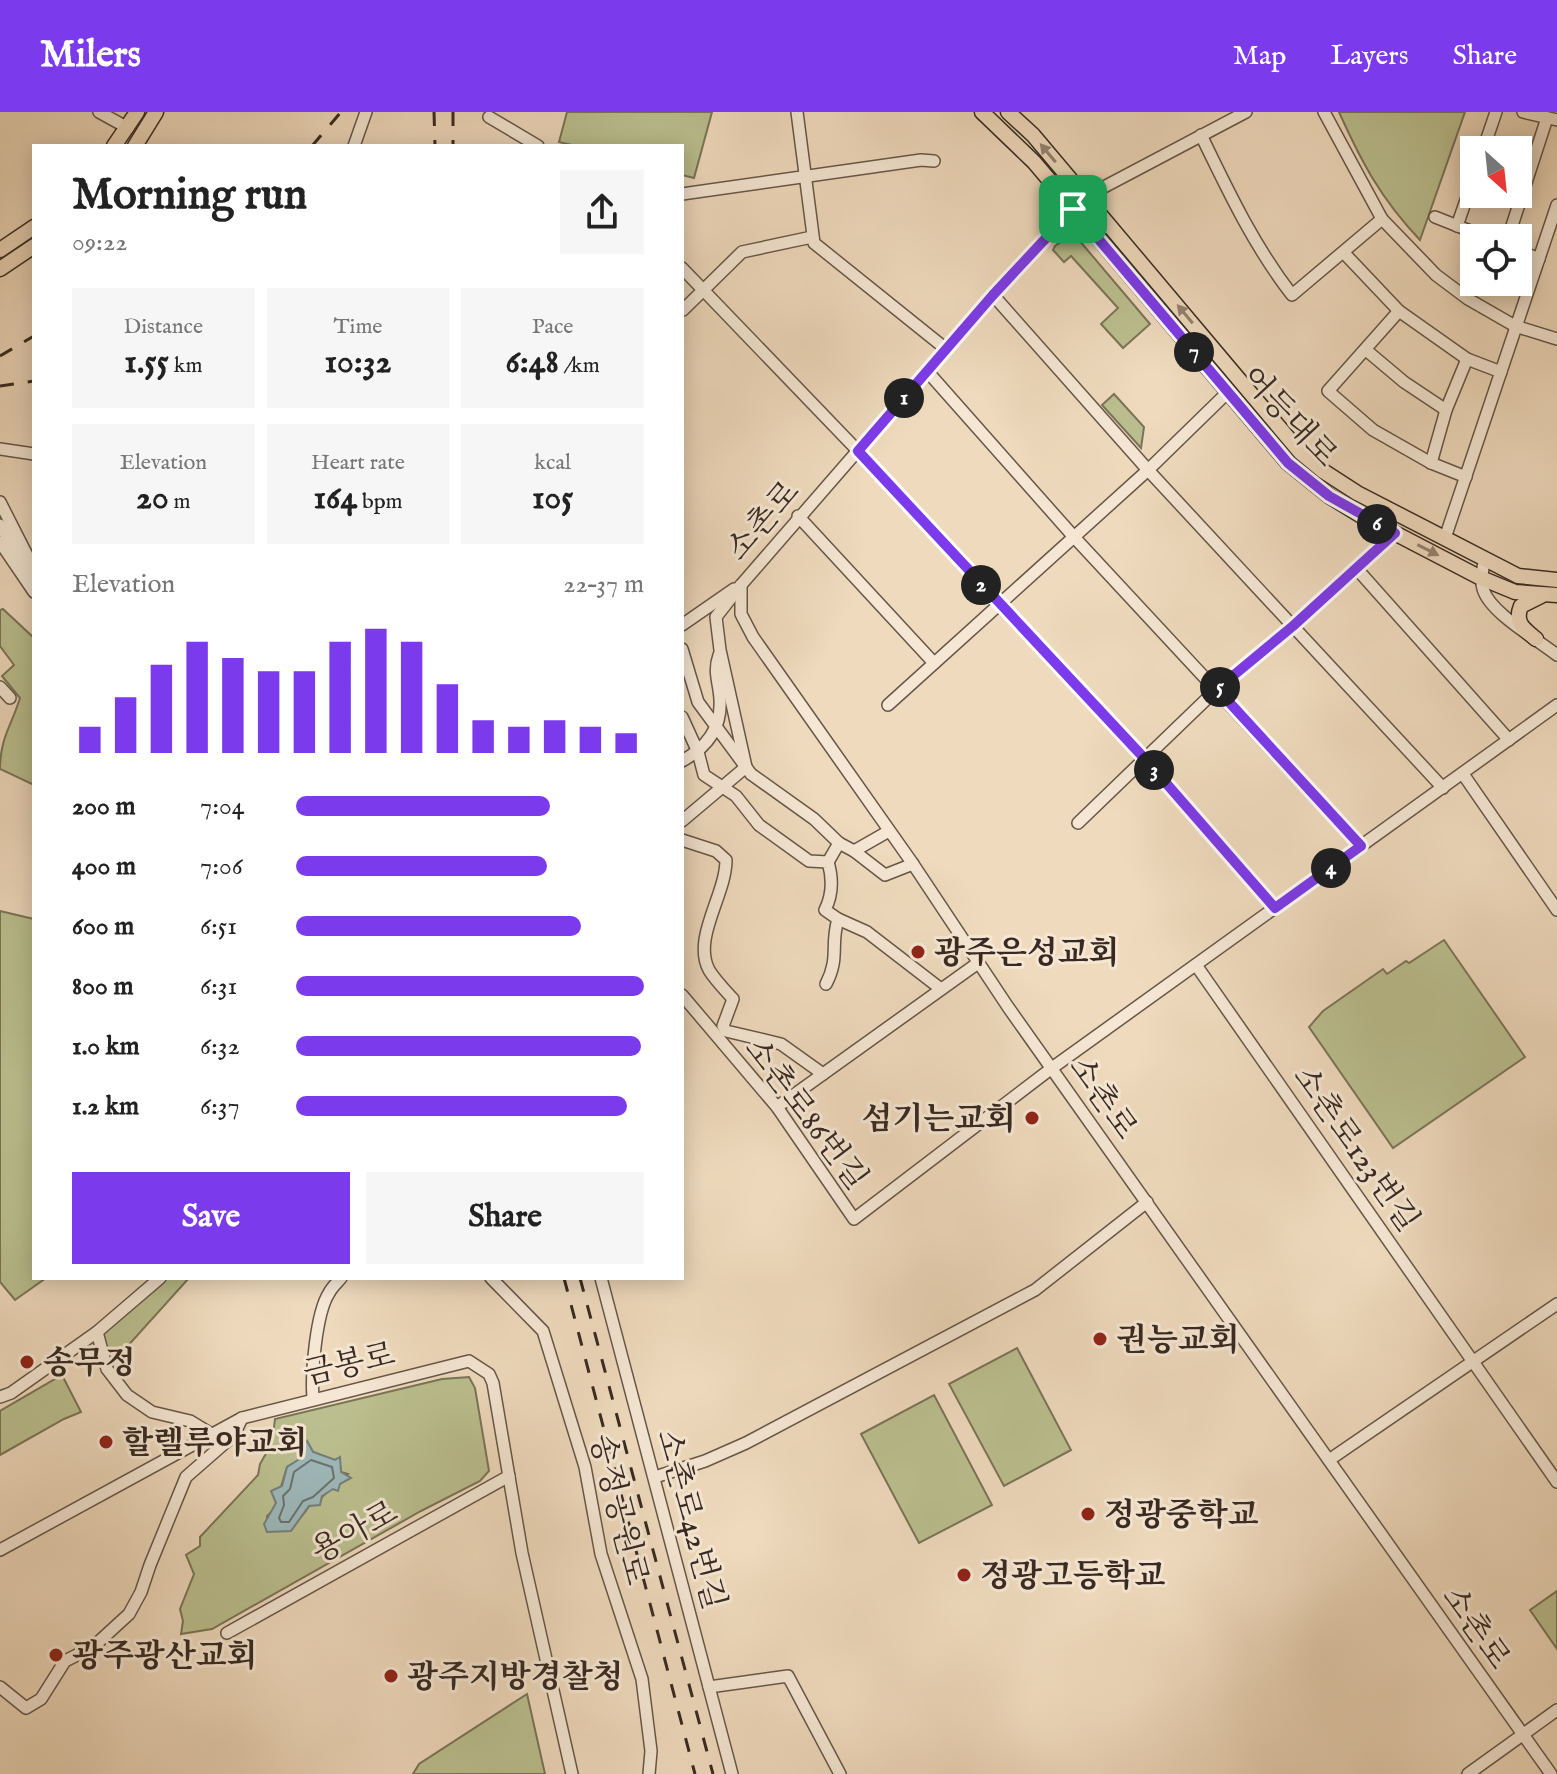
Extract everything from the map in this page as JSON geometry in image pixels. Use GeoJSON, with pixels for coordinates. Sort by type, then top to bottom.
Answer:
{"type":"FeatureCollection","features":[{"type":"Feature","properties":{"kind":"main road"},"geometry":{"type":"LineString","coordinates":[[116,144],[137,112]]}},
{"type":"Feature","properties":{"kind":"main road"},"geometry":{"type":"LineString","coordinates":[[136,144],[156,112]]}},
{"type":"Feature","properties":{"kind":"main road","name":"어등대로"},"geometry":{"type":"LineString","coordinates":[[982,112],[1034,162],[1288,463],[1329,496],[1481,578],[1515,592],[1551,595]]}},
{"type":"Feature","properties":{"kind":"main road","name":"어등대로"},"geometry":{"type":"LineString","coordinates":[[1008,112],[1033,135],[1300,452],[1357,493],[1518,576],[1557,580]]}},
{"type":"Feature","properties":{"kind":"main road"},"geometry":{"type":"LineString","coordinates":[[0,250],[32,228]]}},
{"type":"Feature","properties":{"kind":"main road"},"geometry":{"type":"LineString","coordinates":[[0,269],[32,247]]}},
{"type":"Feature","properties":{"kind":"main road"},"geometry":{"type":"LineString","coordinates":[[1536,639],[1520,626],[1518,615],[1521,606],[1551,595]]}},
{"type":"Feature","properties":{"kind":"street"},"geometry":{"type":"LineString","coordinates":[[99,112],[128,128]]}},
{"type":"Feature","properties":{"kind":"street"},"geometry":{"type":"LineString","coordinates":[[355,144],[366,112]]}},
{"type":"Feature","properties":{"kind":"street"},"geometry":{"type":"LineString","coordinates":[[797,112],[814,243],[946,349]]}},
{"type":"Feature","properties":{"kind":"street","name":"소촌로"},"geometry":{"type":"LineString","coordinates":[[1246,112],[1085,197],[993,295],[741,585],[741,614],[753,637],[913,864],[978,963],[1551,1774]]}},
{"type":"Feature","properties":{"kind":"street"},"geometry":{"type":"LineString","coordinates":[[1324,112],[1382,219],[1436,275],[1468,299],[1515,326],[1557,339]]}},
{"type":"Feature","properties":{"kind":"street"},"geometry":{"type":"LineString","coordinates":[[1488,136],[1496,112]]}},
{"type":"Feature","properties":{"kind":"street"},"geometry":{"type":"LineString","coordinates":[[1513,224],[1552,119],[1523,112]]}},
{"type":"Feature","properties":{"kind":"street"},"geometry":{"type":"LineString","coordinates":[[489,117],[535,144]]}},
{"type":"Feature","properties":{"kind":"street"},"geometry":{"type":"LineString","coordinates":[[1201,135],[1249,232],[1292,295],[1382,219]]}},
{"type":"Feature","properties":{"kind":"street"},"geometry":{"type":"LineString","coordinates":[[684,194],[921,160],[934,161]]}},
{"type":"Feature","properties":{"kind":"street"},"geometry":{"type":"LineString","coordinates":[[1445,538],[1557,205]]}},
{"type":"Feature","properties":{"kind":"street"},"geometry":{"type":"LineString","coordinates":[[1457,226],[1463,208]]}},
{"type":"Feature","properties":{"kind":"street"},"geometry":{"type":"LineString","coordinates":[[1435,217],[1460,227]]}},
{"type":"Feature","properties":{"kind":"street"},"geometry":{"type":"LineString","coordinates":[[684,309],[748,249],[812,237]]}},
{"type":"Feature","properties":{"kind":"street"},"geometry":{"type":"LineString","coordinates":[[1344,253],[1399,311],[1467,359],[1501,372]]}},
{"type":"Feature","properties":{"kind":"street"},"geometry":{"type":"LineString","coordinates":[[1532,256],[1539,259]]}},
{"type":"Feature","properties":{"kind":"street"},"geometry":{"type":"LineString","coordinates":[[684,270],[858,451],[1145,759],[1275,908]]}},
{"type":"Feature","properties":{"kind":"street"},"geometry":{"type":"LineString","coordinates":[[993,295],[1148,470],[1443,788]]}},
{"type":"Feature","properties":{"kind":"street"},"geometry":{"type":"LineString","coordinates":[[1399,311],[1328,391],[1373,430],[1431,463],[1466,477]]}},
{"type":"Feature","properties":{"kind":"street"},"geometry":{"type":"LineString","coordinates":[[1366,350],[1404,382],[1446,410]]}},
{"type":"Feature","properties":{"kind":"street"},"geometry":{"type":"LineString","coordinates":[[1431,463],[1446,410],[1467,359]]}},
{"type":"Feature","properties":{"kind":"street"},"geometry":{"type":"LineString","coordinates":[[927,371],[1074,537],[1361,846]]}},
{"type":"Feature","properties":{"kind":"street"},"geometry":{"type":"LineString","coordinates":[[888,705],[1148,470],[1228,392]]}},
{"type":"Feature","properties":{"kind":"street"},"geometry":{"type":"LineString","coordinates":[[0,449],[32,454]]}},
{"type":"Feature","properties":{"kind":"street"},"geometry":{"type":"LineString","coordinates":[[0,502],[32,565]]}},
{"type":"Feature","properties":{"kind":"street"},"geometry":{"type":"LineString","coordinates":[[798,516],[934,663]]}},
{"type":"Feature","properties":{"kind":"street"},"geometry":{"type":"LineString","coordinates":[[0,525],[32,578]]}},
{"type":"Feature","properties":{"kind":"street"},"geometry":{"type":"LineString","coordinates":[[1078,823],[1217,689],[1293,626],[1395,533]]}},
{"type":"Feature","properties":{"kind":"street"},"geometry":{"type":"LineString","coordinates":[[0,542],[32,589]]}},
{"type":"Feature","properties":{"kind":"street"},"geometry":{"type":"LineString","coordinates":[[1485,558],[1481,578],[1483,591],[1497,611],[1557,655]]}},
{"type":"Feature","properties":{"kind":"street"},"geometry":{"type":"LineString","coordinates":[[1357,569],[1509,740]]}},
{"type":"Feature","properties":{"kind":"street"},"geometry":{"type":"LineString","coordinates":[[684,624],[741,585]]}},
{"type":"Feature","properties":{"kind":"street"},"geometry":{"type":"LineString","coordinates":[[741,585],[716,617],[720,650],[746,767]]}},
{"type":"Feature","properties":{"kind":"street"},"geometry":{"type":"LineString","coordinates":[[684,760],[698,752],[716,729],[721,700],[715,671],[720,650]]}},
{"type":"Feature","properties":{"kind":"street"},"geometry":{"type":"LineString","coordinates":[[684,656],[698,702],[751,774],[885,875],[913,864]]}},
{"type":"Feature","properties":{"kind":"street"},"geometry":{"type":"LineString","coordinates":[[0,687],[10,698]]}},
{"type":"Feature","properties":{"kind":"street"},"geometry":{"type":"LineString","coordinates":[[1052,1068],[1557,705]]}},
{"type":"Feature","properties":{"kind":"street"},"geometry":{"type":"LineString","coordinates":[[684,721],[698,752],[704,775],[736,796],[759,825],[787,842],[809,861],[828,862]]}},
{"type":"Feature","properties":{"kind":"street"},"geometry":{"type":"LineString","coordinates":[[684,819],[746,767]]}},
{"type":"Feature","properties":{"kind":"street"},"geometry":{"type":"LineString","coordinates":[[1463,774],[1557,910]]}},
{"type":"Feature","properties":{"kind":"street"},"geometry":{"type":"LineString","coordinates":[[854,851],[889,831]]}},
{"type":"Feature","properties":{"kind":"street"},"geometry":{"type":"LineString","coordinates":[[684,841],[716,851],[726,860],[725,879],[702,948],[711,973],[733,999],[723,1026],[726,1031],[781,1044],[823,1074]]}},
{"type":"Feature","properties":{"kind":"street"},"geometry":{"type":"LineString","coordinates":[[839,843],[828,862],[832,877],[830,900],[825,910],[867,932],[941,989]]}},
{"type":"Feature","properties":{"kind":"street"},"geometry":{"type":"LineString","coordinates":[[826,984],[836,957],[833,935],[838,919]]}},
{"type":"Feature","properties":{"kind":"street"},"geometry":{"type":"LineString","coordinates":[[777,1107],[978,963]]}},
{"type":"Feature","properties":{"kind":"street","name":"소촌로123번길"},"geometry":{"type":"LineString","coordinates":[[1196,965],[1557,1482]]}},
{"type":"Feature","properties":{"kind":"street","name":"소촌로86번길"},"geometry":{"type":"LineString","coordinates":[[684,997],[777,1107],[854,1219],[1052,1068]]}},
{"type":"Feature","properties":{"kind":"street"},"geometry":{"type":"LineString","coordinates":[[655,1477],[705,1461],[746,1443],[1035,1290],[1147,1202]]}},
{"type":"Feature","properties":{"kind":"street"},"geometry":{"type":"LineString","coordinates":[[0,1397],[11,1393],[97,1332],[158,1280]]}},
{"type":"Feature","properties":{"kind":"street"},"geometry":{"type":"LineString","coordinates":[[313,1398],[311,1378],[318,1335],[327,1295],[339,1280]]}},
{"type":"Feature","properties":{"kind":"street","name":"송정공원로"},"geometry":{"type":"LineString","coordinates":[[493,1280],[543,1331],[585,1467],[601,1554],[642,1679],[651,1751],[649,1774]]}},
{"type":"Feature","properties":{"kind":"street","name":"소촌로42번길"},"geometry":{"type":"LineString","coordinates":[[602,1280],[732,1774]]}},
{"type":"Feature","properties":{"kind":"street"},"geometry":{"type":"LineString","coordinates":[[1329,1460],[1557,1304]]}},
{"type":"Feature","properties":{"kind":"street"},"geometry":{"type":"LineString","coordinates":[[97,1332],[107,1369],[127,1395],[152,1412],[190,1421],[213,1435]]}},
{"type":"Feature","properties":{"kind":"street","name":"금봉로"},"geometry":{"type":"LineString","coordinates":[[0,1550],[242,1418],[469,1361],[489,1374],[493,1383],[509,1476]]}},
{"type":"Feature","properties":{"kind":"street"},"geometry":{"type":"LineString","coordinates":[[0,1687],[26,1708],[41,1699],[65,1661],[93,1647],[129,1614],[141,1592],[186,1477],[234,1435],[242,1418]]}},
{"type":"Feature","properties":{"kind":"street"},"geometry":{"type":"LineString","coordinates":[[509,1476],[522,1553],[572,1774]]}},
{"type":"Feature","properties":{"kind":"street","name":"용아로"},"geometry":{"type":"LineString","coordinates":[[227,1633],[509,1476]]}},
{"type":"Feature","properties":{"kind":"street"},"geometry":{"type":"LineString","coordinates":[[709,1687],[788,1676],[840,1774]]}},
{"type":"Feature","properties":{"kind":"street"},"geometry":{"type":"LineString","coordinates":[[1468,1774],[1557,1710]]}},
{"type":"Feature","properties":{"kind":"green space"},"geometry":{"type":"Polygon","coordinates":[[[567,112],[712,112],[694,178],[684,176],[684,144],[559,142],[567,112]]]}},
{"type":"Feature","properties":{"kind":"green space"},"geometry":{"type":"Polygon","coordinates":[[[1339,112],[1465,112],[1420,240],[1374,180],[1339,112]]]}},
{"type":"Feature","properties":{"kind":"green space"},"geometry":{"type":"Polygon","coordinates":[[[1073,233],[1150,324],[1123,348],[1101,324],[1118,308],[1071,256],[1064,262],[1053,250],[1073,233]]]}},
{"type":"Feature","properties":{"kind":"green space"},"geometry":{"type":"Polygon","coordinates":[[[1114,394],[1144,427],[1141,448],[1102,405],[1114,394]]]}},
{"type":"Feature","properties":{"kind":"green space"},"geometry":{"type":"Polygon","coordinates":[[[3,609],[32,636],[32,784],[0,769],[4,741],[20,698],[2,676],[14,665],[0,646],[0,610],[3,609]]]}},
{"type":"Feature","properties":{"kind":"green space"},"geometry":{"type":"Polygon","coordinates":[[[0,911],[32,919],[32,1280],[43,1280],[15,1300],[0,1282],[0,911]]]}},
{"type":"Feature","properties":{"kind":"green space"},"geometry":{"type":"Polygon","coordinates":[[[1444,940],[1525,1057],[1393,1148],[1309,1027],[1323,1011],[1383,969],[1387,974],[1444,940]]]}},
{"type":"Feature","properties":{"kind":"green space"},"geometry":{"type":"Polygon","coordinates":[[[158,1280],[187,1280],[107,1369],[97,1332],[158,1280]]]}},
{"type":"Feature","properties":{"kind":"green space"},"geometry":{"type":"Polygon","coordinates":[[[1017,1348],[1071,1450],[1004,1486],[949,1384],[1017,1348]]]}},
{"type":"Feature","properties":{"kind":"green space"},"geometry":{"type":"Polygon","coordinates":[[[62,1375],[81,1412],[0,1455],[0,1411],[62,1375]]]}},
{"type":"Feature","properties":{"kind":"green space"},"geometry":{"type":"Polygon","coordinates":[[[469,1377],[475,1388],[489,1471],[480,1481],[212,1629],[181,1634],[183,1621],[180,1609],[194,1574],[186,1555],[200,1546],[200,1537],[258,1475],[260,1464],[272,1443],[275,1419],[442,1379],[469,1377]],[[307,1441],[302,1445],[301,1459],[287,1467],[274,1510],[267,1516],[267,1531],[297,1521],[309,1506],[320,1502],[348,1474],[341,1472],[339,1458],[335,1460],[313,1452],[307,1441]]]}},
{"type":"Feature","properties":{"kind":"green space"},"geometry":{"type":"Polygon","coordinates":[[[934,1395],[992,1505],[919,1543],[861,1434],[934,1395]]]}},
{"type":"Feature","properties":{"kind":"green space"},"geometry":{"type":"Polygon","coordinates":[[[1557,1591],[1557,1649],[1530,1610],[1557,1591]]]}},
{"type":"Feature","properties":{"kind":"green space"},"geometry":{"type":"Polygon","coordinates":[[[527,1694],[545,1774],[413,1774],[419,1764],[527,1694]]]}},
{"type":"Feature","properties":{"kind":"water"},"geometry":{"type":"Polygon","coordinates":[[[307,1441],[313,1452],[335,1460],[340,1457],[341,1472],[351,1478],[340,1484],[338,1491],[333,1489],[322,1496],[320,1505],[309,1506],[291,1531],[267,1532],[264,1524],[276,1503],[271,1491],[282,1486],[287,1467],[301,1458],[302,1444],[307,1441]]]}},
{"type":"Feature","properties":{"kind":"railway"},"geometry":{"type":"LineString","coordinates":[[314,144],[341,112]]}},
{"type":"Feature","properties":{"kind":"railway"},"geometry":{"type":"LineString","coordinates":[[434,112],[435,144]]}},
{"type":"Feature","properties":{"kind":"railway"},"geometry":{"type":"LineString","coordinates":[[453,112],[453,144]]}},
{"type":"Feature","properties":{"kind":"railway"},"geometry":{"type":"LineString","coordinates":[[0,356],[32,337]]}},
{"type":"Feature","properties":{"kind":"railway"},"geometry":{"type":"LineString","coordinates":[[0,386],[32,381]]}},
{"type":"Feature","properties":{"kind":"railway"},"geometry":{"type":"LineString","coordinates":[[565,1280],[695,1774]]}},
{"type":"Feature","properties":{"kind":"railway"},"geometry":{"type":"LineString","coordinates":[[581,1280],[713,1774]]}},
{"type":"Feature","properties":{"kind":"place","name":"광주은성교회"},"geometry":{"type":"Point","coordinates":[918,952]}},
{"type":"Feature","properties":{"kind":"place","name":"섬기는교회"},"geometry":{"type":"Point","coordinates":[1032,1118]}},
{"type":"Feature","properties":{"kind":"place","name":"권능교회"},"geometry":{"type":"Point","coordinates":[1100,1339]}},
{"type":"Feature","properties":{"kind":"place","name":"송무정"},"geometry":{"type":"Point","coordinates":[27,1362]}},
{"type":"Feature","properties":{"kind":"place","name":"할렐루야교회"},"geometry":{"type":"Point","coordinates":[106,1442]}},
{"type":"Feature","properties":{"kind":"place","name":"정광중학교"},"geometry":{"type":"Point","coordinates":[1088,1514]}},
{"type":"Feature","properties":{"kind":"place","name":"정광고등학교"},"geometry":{"type":"Point","coordinates":[964,1575]}},
{"type":"Feature","properties":{"kind":"place","name":"광주광산교회"},"geometry":{"type":"Point","coordinates":[56,1655]}},
{"type":"Feature","properties":{"kind":"place","name":"광주지방경찰청"},"geometry":{"type":"Point","coordinates":[391,1676]}},
{"type":"Feature","properties":{"kind":"route"},"geometry":{"type":"LineString","coordinates":[[1073,209],[1288,463],[1329,496],[1395,533],[1293,626],[1217,689],[1361,846],[1275,908],[1145,759],[858,451],[993,295],[1073,209]]}}]}
